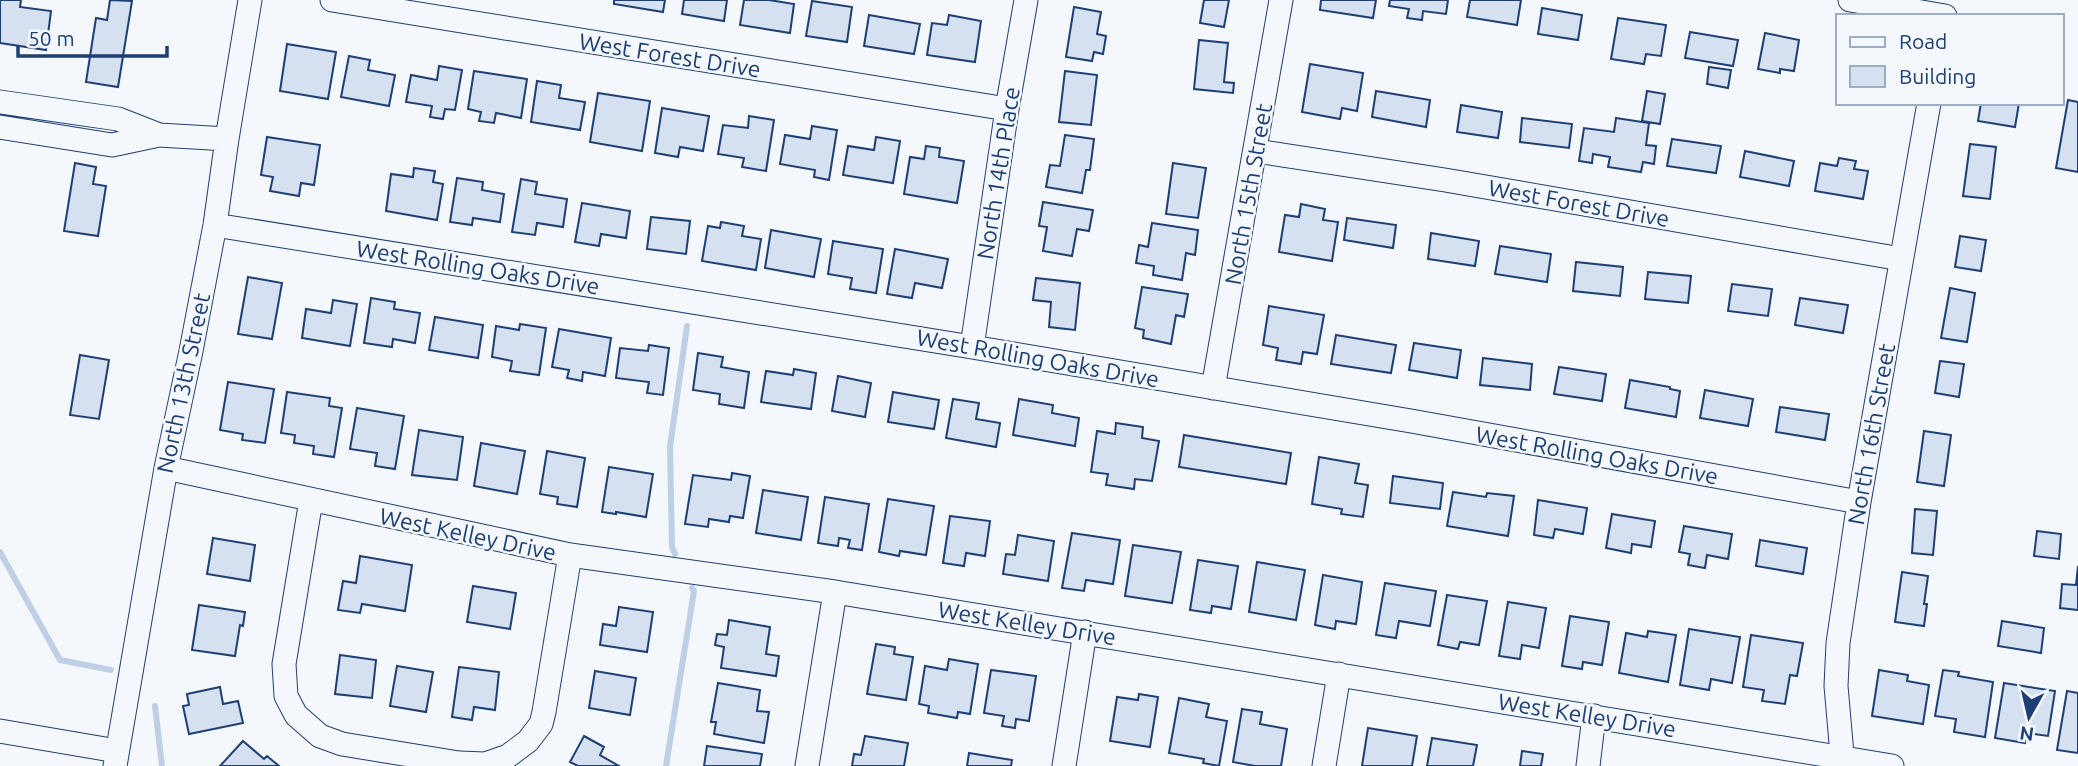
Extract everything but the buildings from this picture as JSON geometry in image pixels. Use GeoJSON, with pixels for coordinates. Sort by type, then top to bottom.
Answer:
{"type":"FeatureCollection","features":[{"type":"Feature","properties":{"kind":"street","name":"North 13th Street"},"geometry":{"type":"LineString","coordinates":[[116,758],[166,468],[215,225],[250,0]]}},
{"type":"Feature","properties":{"kind":"street","name":"West Forest Drive"},"geometry":{"type":"LineString","coordinates":[[332,0],[1007,109]]}},
{"type":"Feature","properties":{"kind":"street","name":"North 14th Place"},"geometry":{"type":"LineString","coordinates":[[972,346],[1026,0]]}},
{"type":"Feature","properties":{"kind":"street","name":"North 15th Street"},"geometry":{"type":"LineString","coordinates":[[1213,388],[1281,0]]}},
{"type":"Feature","properties":{"kind":"street"},"geometry":{"type":"LineString","coordinates":[[1850,0],[1933,14]]}},
{"type":"Feature","properties":{"kind":"street"},"geometry":{"type":"LineString","coordinates":[[0,102],[118,119],[159,135]]}},
{"type":"Feature","properties":{"kind":"street","name":"North 16th Street"},"geometry":{"type":"LineString","coordinates":[[1842,762],[1836,686],[1838,643],[1859,502],[1929,105]]}},
{"type":"Feature","properties":{"kind":"street"},"geometry":{"type":"LineString","coordinates":[[0,127],[112,145],[159,135],[227,139]]}},
{"type":"Feature","properties":{"kind":"street","name":"West Forest Drive"},"geometry":{"type":"LineString","coordinates":[[1256,151],[1432,178],[1901,258]]}},
{"type":"Feature","properties":{"kind":"street","name":"West Rolling Oaks Drive"},"geometry":{"type":"LineString","coordinates":[[215,225],[972,346],[1412,421],[1859,502]]}},
{"type":"Feature","properties":{"kind":"street","name":"West Kelley Drive"},"geometry":{"type":"LineString","coordinates":[[166,468],[570,555],[835,592],[1594,716],[1842,762],[1892,766]]}},
{"type":"Feature","properties":{"kind":"street"},"geometry":{"type":"LineString","coordinates":[[311,500],[284,664],[284,687],[296,715],[308,729],[331,741],[459,763],[485,764],[498,761],[518,750],[536,733],[544,712],[570,555]]}},
{"type":"Feature","properties":{"kind":"street"},"geometry":{"type":"LineString","coordinates":[[807,766],[835,592]]}},
{"type":"Feature","properties":{"kind":"street"},"geometry":{"type":"LineString","coordinates":[[1064,766],[1085,632]]}},
{"type":"Feature","properties":{"kind":"street"},"geometry":{"type":"LineString","coordinates":[[1324,766],[1339,674]]}},
{"type":"Feature","properties":{"kind":"street"},"geometry":{"type":"LineString","coordinates":[[1588,766],[1594,716]]}},
{"type":"Feature","properties":{"kind":"street"},"geometry":{"type":"LineString","coordinates":[[0,731],[116,758]]}},
{"type":"Feature","properties":{"kind":"waterway"},"geometry":{"type":"LineString","coordinates":[[675,554],[672,547],[670,447],[687,326]]}},
{"type":"Feature","properties":{"kind":"waterway"},"geometry":{"type":"LineString","coordinates":[[0,552],[60,660],[111,670]]}},
{"type":"Feature","properties":{"kind":"waterway"},"geometry":{"type":"LineString","coordinates":[[666,766],[694,591],[692,588]]}},
{"type":"Feature","properties":{"kind":"waterway"},"geometry":{"type":"LineString","coordinates":[[155,706],[162,766]]}}]}
